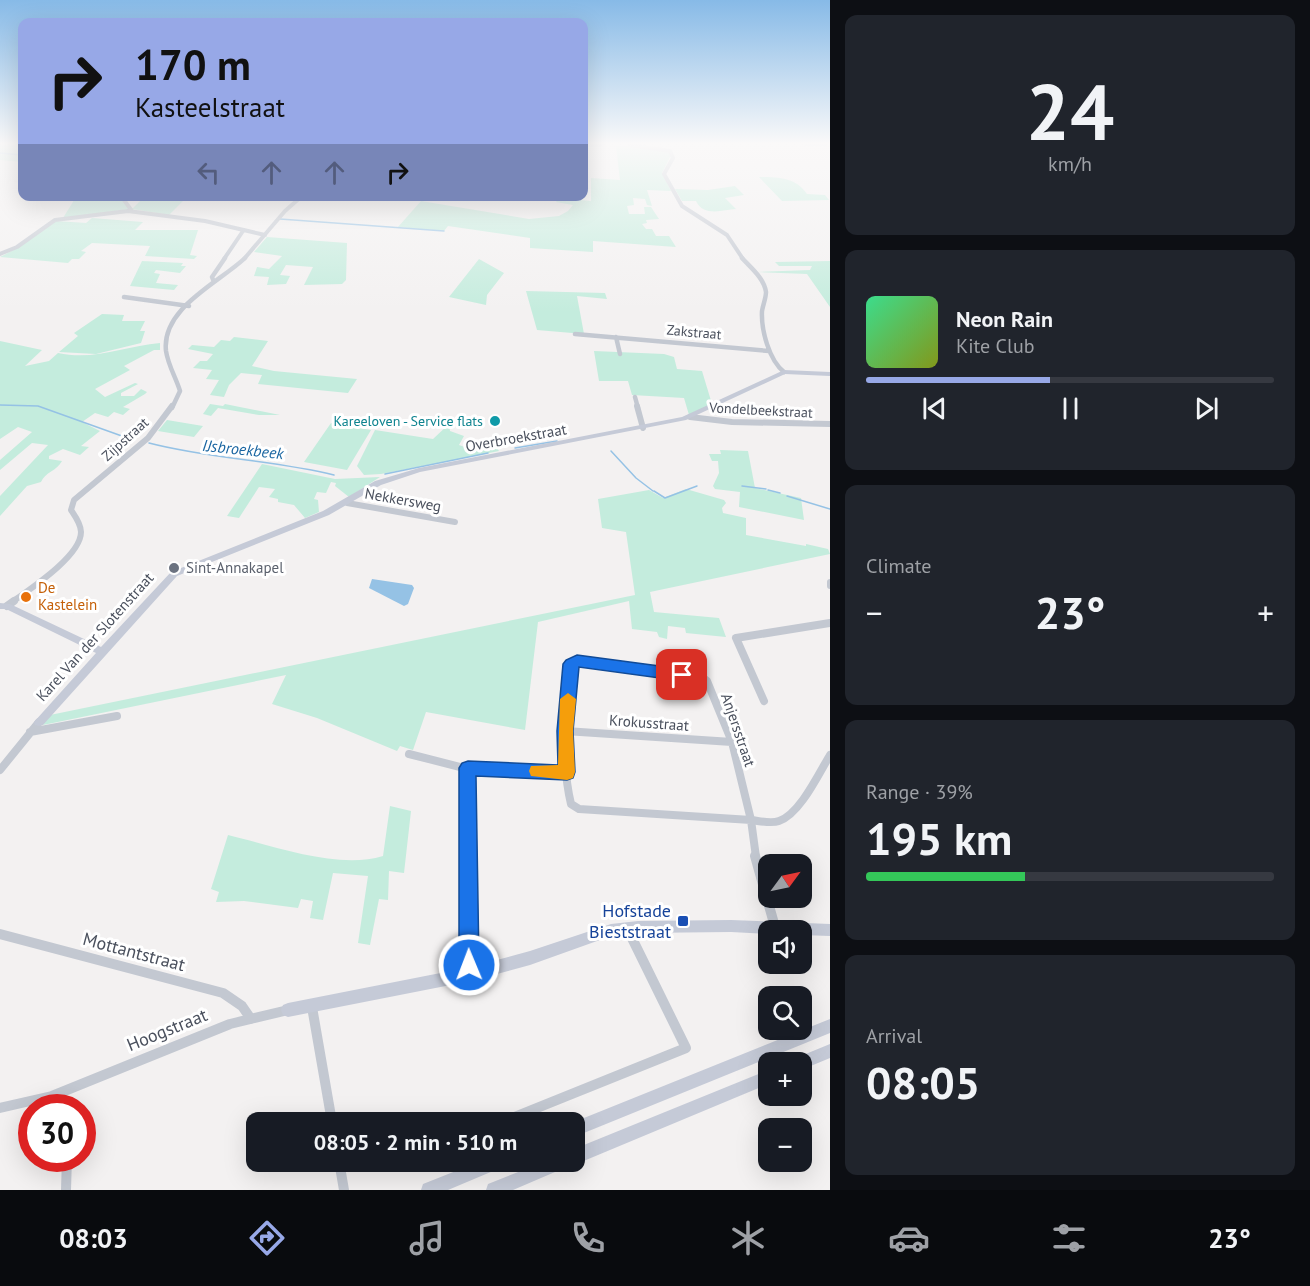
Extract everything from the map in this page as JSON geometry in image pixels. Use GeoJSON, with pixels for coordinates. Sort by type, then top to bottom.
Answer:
{"type":"FeatureCollection","features":[{"type":"Feature","properties":{"kind":"street"},"geometry":{"type":"LineString","coordinates":[[125,201],[132,211]]}},
{"type":"Feature","properties":{"kind":"street","name":"Zijpstraat"},"geometry":{"type":"LineString","coordinates":[[3,606],[61,564],[79,541],[81,532],[71,510],[74,500],[143,443],[176,402],[180,391],[167,360],[166,342],[174,324],[214,282],[239,264],[276,219],[296,201]]}},
{"type":"Feature","properties":{"kind":"street"},"geometry":{"type":"LineString","coordinates":[[679,201],[682,206],[727,235],[741,257],[761,278],[766,293],[762,314],[769,351],[776,366],[783,372],[830,374]]}},
{"type":"Feature","properties":{"kind":"street"},"geometry":{"type":"LineString","coordinates":[[0,254],[24,243],[41,228],[55,220],[132,211],[205,221],[265,235]]}},
{"type":"Feature","properties":{"kind":"street"},"geometry":{"type":"LineString","coordinates":[[214,282],[212,277],[243,231]]}},
{"type":"Feature","properties":{"kind":"street"},"geometry":{"type":"LineString","coordinates":[[124,297],[189,306]]}},
{"type":"Feature","properties":{"kind":"street","name":"Zakstraat"},"geometry":{"type":"LineString","coordinates":[[575,334],[769,351]]}},
{"type":"Feature","properties":{"kind":"street"},"geometry":{"type":"LineString","coordinates":[[616,337],[620,354]]}},
{"type":"Feature","properties":{"kind":"street","name":"Overbroekstraat"},"geometry":{"type":"LineString","coordinates":[[394,476],[690,417],[783,372]]}},
{"type":"Feature","properties":{"kind":"street"},"geometry":{"type":"LineString","coordinates":[[635,397],[643,428]]}},
{"type":"Feature","properties":{"kind":"street","name":"Vondelbeekstraat"},"geometry":{"type":"LineString","coordinates":[[690,417],[768,423],[830,424]]}},
{"type":"Feature","properties":{"kind":"street","name":"Karel Van der Slotenstraat"},"geometry":{"type":"LineString","coordinates":[[0,770],[30,732],[174,574],[314,519],[394,476]]}},
{"type":"Feature","properties":{"kind":"street","name":"Nekkersweg"},"geometry":{"type":"LineString","coordinates":[[347,503],[455,522]]}},
{"type":"Feature","properties":{"kind":"street"},"geometry":{"type":"LineString","coordinates":[[3,606],[102,652]]}},
{"type":"Feature","properties":{"kind":"street"},"geometry":{"type":"LineString","coordinates":[[764,702],[736,638],[830,623]]}},
{"type":"Feature","properties":{"kind":"street","name":"Anjersstraat"},"geometry":{"type":"LineString","coordinates":[[577,661],[703,678],[707,681],[732,742],[751,820],[579,808],[571,804],[565,731],[571,664],[577,661]]}},
{"type":"Feature","properties":{"kind":"street"},"geometry":{"type":"LineString","coordinates":[[30,732],[117,716]]}},
{"type":"Feature","properties":{"kind":"street","name":"Krokusstraat"},"geometry":{"type":"LineString","coordinates":[[565,731],[732,742]]}},
{"type":"Feature","properties":{"kind":"street"},"geometry":{"type":"LineString","coordinates":[[408,754],[468,768],[567,772]]}},
{"type":"Feature","properties":{"kind":"street"},"geometry":{"type":"LineString","coordinates":[[774,920],[756,861],[751,820],[774,822],[787,817],[814,783],[830,755]]}},
{"type":"Feature","properties":{"kind":"street"},"geometry":{"type":"LineString","coordinates":[[468,768],[471,974]]}},
{"type":"Feature","properties":{"kind":"street"},"geometry":{"type":"LineString","coordinates":[[288,1010],[471,974],[530,958],[611,930],[758,927]]}},
{"type":"Feature","properties":{"kind":"street"},"geometry":{"type":"LineString","coordinates":[[527,1112],[686,1048],[627,928]]}},
{"type":"Feature","properties":{"kind":"street"},"geometry":{"type":"LineString","coordinates":[[812,929],[830,930]]}},
{"type":"Feature","properties":{"kind":"street","name":"Mottantstraat"},"geometry":{"type":"LineString","coordinates":[[0,934],[223,993],[242,1006],[251,1019]]}},
{"type":"Feature","properties":{"kind":"street"},"geometry":{"type":"LineString","coordinates":[[312,1006],[330,1112]]}},
{"type":"Feature","properties":{"kind":"street","name":"Hoogstraat"},"geometry":{"type":"LineString","coordinates":[[0,1108],[62,1092],[230,1024],[288,1010]]}},
{"type":"Feature","properties":{"kind":"street"},"geometry":{"type":"LineString","coordinates":[[585,1126],[830,1026]]}},
{"type":"Feature","properties":{"kind":"street"},"geometry":{"type":"LineString","coordinates":[[812,1058],[830,1051]]}},
{"type":"Feature","properties":{"kind":"street"},"geometry":{"type":"LineString","coordinates":[[585,1152],[758,1081]]}},
{"type":"Feature","properties":{"kind":"street"},"geometry":{"type":"LineString","coordinates":[[66,1190],[67,1172]]}},
{"type":"Feature","properties":{"kind":"street"},"geometry":{"type":"LineString","coordinates":[[341,1172],[344,1190]]}},
{"type":"Feature","properties":{"kind":"street"},"geometry":{"type":"LineString","coordinates":[[429,1190],[473,1172]]}},
{"type":"Feature","properties":{"kind":"street"},"geometry":{"type":"LineString","coordinates":[[494,1190],[537,1172]]}},
{"type":"Feature","properties":{"kind":"green space"},"geometry":{"type":"Polygon","coordinates":[[[74,201],[123,201],[130,209],[63,218],[74,201]]]}},
{"type":"Feature","properties":{"kind":"green space"},"geometry":{"type":"Polygon","coordinates":[[[140,201],[183,201],[169,215],[132,209],[140,201]]]}},
{"type":"Feature","properties":{"kind":"green space"},"geometry":{"type":"Polygon","coordinates":[[[421,201],[529,219],[559,216],[573,205],[557,201],[633,201],[634,205],[627,206],[629,214],[645,214],[644,207],[651,207],[659,219],[646,220],[647,223],[642,224],[646,229],[652,229],[656,236],[669,236],[676,247],[593,241],[593,252],[530,248],[530,238],[448,226],[444,231],[398,227],[421,201]]]}},
{"type":"Feature","properties":{"kind":"green space"},"geometry":{"type":"Polygon","coordinates":[[[646,201],[650,201],[652,206],[647,205],[646,201]]]}},
{"type":"Feature","properties":{"kind":"green space"},"geometry":{"type":"Polygon","coordinates":[[[682,201],[728,201],[736,209],[708,211],[699,206],[696,201],[682,201]]]}},
{"type":"Feature","properties":{"kind":"green space"},"geometry":{"type":"Polygon","coordinates":[[[92,218],[143,222],[135,230],[198,230],[190,255],[197,256],[194,259],[145,256],[150,246],[92,243],[81,251],[86,252],[79,259],[72,259],[68,263],[0,257],[21,246],[56,221],[86,223],[92,218]]]}},
{"type":"Feature","properties":{"kind":"green space"},"geometry":{"type":"Polygon","coordinates":[[[267,237],[347,243],[346,280],[342,284],[304,285],[313,267],[286,265],[280,275],[290,276],[286,284],[267,285],[269,277],[254,276],[257,267],[269,269],[282,256],[254,252],[267,237]]]}},
{"type":"Feature","properties":{"kind":"green space"},"geometry":{"type":"Polygon","coordinates":[[[479,259],[504,273],[487,295],[486,305],[449,297],[479,259]]]}},
{"type":"Feature","properties":{"kind":"green space"},"geometry":{"type":"Polygon","coordinates":[[[142,261],[183,263],[181,266],[186,266],[180,273],[156,270],[154,273],[160,274],[156,283],[178,285],[174,290],[130,286],[142,261]]]}},
{"type":"Feature","properties":{"kind":"green space"},"geometry":{"type":"Polygon","coordinates":[[[830,261],[830,307],[807,274],[758,272],[810,270],[812,266],[779,266],[775,262],[830,261]]]}},
{"type":"Feature","properties":{"kind":"green space"},"geometry":{"type":"Polygon","coordinates":[[[526,291],[605,293],[607,299],[577,296],[584,334],[537,330],[526,291]]]}},
{"type":"Feature","properties":{"kind":"green space"},"geometry":{"type":"Polygon","coordinates":[[[102,314],[124,315],[122,321],[145,321],[140,331],[145,331],[141,343],[96,354],[59,352],[78,336],[74,333],[102,314]]]}},
{"type":"Feature","properties":{"kind":"green space"},"geometry":{"type":"Polygon","coordinates":[[[234,337],[268,341],[252,366],[274,371],[357,379],[348,393],[258,384],[262,375],[241,373],[229,385],[224,397],[210,395],[219,380],[206,379],[212,370],[193,368],[200,361],[207,361],[213,354],[188,349],[192,345],[214,347],[221,340],[230,341],[234,337]]]}},
{"type":"Feature","properties":{"kind":"green space"},"geometry":{"type":"Polygon","coordinates":[[[0,341],[42,350],[25,366],[49,361],[58,353],[97,354],[160,343],[160,350],[154,350],[124,366],[130,370],[95,389],[105,397],[135,383],[138,384],[121,393],[121,396],[134,396],[141,389],[147,392],[123,407],[130,409],[123,415],[114,412],[108,417],[95,413],[82,422],[100,431],[81,446],[89,447],[80,455],[63,449],[49,456],[49,459],[62,461],[41,482],[27,486],[0,516],[0,496],[48,445],[32,443],[0,470],[0,460],[32,432],[18,427],[0,439],[0,341]]]}},
{"type":"Feature","properties":{"kind":"green space"},"geometry":{"type":"Polygon","coordinates":[[[594,351],[664,354],[674,357],[677,369],[702,371],[712,404],[689,415],[684,398],[632,395],[628,381],[599,381],[594,351]]]}},
{"type":"Feature","properties":{"kind":"green space"},"geometry":{"type":"Polygon","coordinates":[[[210,404],[223,406],[225,404],[280,415],[259,415],[218,408],[211,416],[203,414],[210,404]]]}},
{"type":"Feature","properties":{"kind":"green space"},"geometry":{"type":"Polygon","coordinates":[[[167,420],[203,426],[194,437],[158,431],[167,420]]]}},
{"type":"Feature","properties":{"kind":"green space"},"geometry":{"type":"Polygon","coordinates":[[[331,423],[371,430],[347,470],[304,462],[331,423]]]}},
{"type":"Feature","properties":{"kind":"green space"},"geometry":{"type":"Polygon","coordinates":[[[449,424],[450,431],[464,436],[459,445],[476,451],[482,442],[496,447],[499,451],[381,474],[364,475],[357,466],[375,430],[433,439],[449,424]]]}},
{"type":"Feature","properties":{"kind":"green space"},"geometry":{"type":"Polygon","coordinates":[[[720,450],[748,451],[755,488],[801,498],[804,520],[739,507],[740,492],[715,489],[713,486],[719,473],[718,461],[712,461],[709,454],[721,454],[720,450]]]}},
{"type":"Feature","properties":{"kind":"green space"},"geometry":{"type":"Polygon","coordinates":[[[262,464],[335,479],[380,477],[349,497],[335,486],[336,483],[331,482],[326,493],[317,492],[314,499],[318,500],[319,512],[305,518],[294,505],[278,502],[278,499],[269,497],[275,489],[259,487],[239,518],[227,516],[262,464]]]}},
{"type":"Feature","properties":{"kind":"green space"},"geometry":{"type":"Polygon","coordinates":[[[686,489],[724,500],[726,503],[722,508],[723,513],[746,518],[746,535],[806,546],[806,544],[828,549],[830,554],[650,592],[654,612],[719,618],[726,637],[686,633],[685,628],[668,626],[667,639],[659,637],[657,632],[632,629],[629,601],[538,622],[525,730],[426,712],[413,750],[400,746],[397,751],[317,718],[272,704],[286,675],[43,725],[50,715],[635,595],[626,532],[602,528],[598,499],[649,490],[663,498],[686,489]]]}},
{"type":"Feature","properties":{"kind":"green space"},"geometry":{"type":"Polygon","coordinates":[[[390,806],[411,811],[404,873],[389,871],[388,900],[379,899],[370,945],[358,943],[368,876],[333,873],[323,920],[310,918],[313,901],[301,899],[298,908],[244,901],[216,902],[219,892],[211,889],[228,835],[306,855],[365,860],[383,856],[390,806]]]}},
{"type":"Feature","properties":{"kind":"water"},"geometry":{"type":"Polygon","coordinates":[[[372,579],[412,585],[414,588],[408,604],[404,606],[369,588],[372,579]]]}},
{"type":"Feature","properties":{"kind":"waterway"},"geometry":{"type":"LineString","coordinates":[[280,219],[444,231]]}},
{"type":"Feature","properties":{"kind":"waterway","name":"IJsbroekbeek"},"geometry":{"type":"LineString","coordinates":[[0,405],[38,406],[133,440]]}},
{"type":"Feature","properties":{"kind":"waterway","name":"IJsbroekbeek"},"geometry":{"type":"LineString","coordinates":[[515,448],[557,441]]}},
{"type":"Feature","properties":{"kind":"waterway","name":"IJsbroekbeek"},"geometry":{"type":"LineString","coordinates":[[149,443],[195,453],[334,475]]}},
{"type":"Feature","properties":{"kind":"waterway","name":"IJsbroekbeek"},"geometry":{"type":"LineString","coordinates":[[611,451],[636,478],[653,491]]}},
{"type":"Feature","properties":{"kind":"waterway","name":"IJsbroekbeek"},"geometry":{"type":"LineString","coordinates":[[385,474],[488,453]]}},
{"type":"Feature","properties":{"kind":"waterway","name":"IJsbroekbeek"},"geometry":{"type":"LineString","coordinates":[[654,491],[665,498],[697,486]]}},
{"type":"Feature","properties":{"kind":"waterway","name":"IJsbroekbeek"},"geometry":{"type":"LineString","coordinates":[[742,486],[766,489]]}},
{"type":"Feature","properties":{"kind":"waterway","name":"IJsbroekbeek"},"geometry":{"type":"LineString","coordinates":[[768,490],[780,493]]}},
{"type":"Feature","properties":{"kind":"waterway","name":"IJsbroekbeek"},"geometry":{"type":"LineString","coordinates":[[787,496],[830,509]]}},
{"type":"Feature","properties":{"kind":"slow traffic"},"geometry":{"type":"LineString","coordinates":[[537,771],[567,772],[565,731],[568,699]]}},
{"type":"Feature","properties":{"kind":"place","name":"Kareeloven - Service flats"},"geometry":{"type":"Point","coordinates":[495,421]}},
{"type":"Feature","properties":{"kind":"place","name":"Sint-Annakapel"},"geometry":{"type":"Point","coordinates":[174,568]}},
{"type":"Feature","properties":{"kind":"place","name":"De Kastelein"},"geometry":{"type":"Point","coordinates":[26,597]}},
{"type":"Feature","properties":{"kind":"place","name":"Hofstade Bieststraat"},"geometry":{"type":"Point","coordinates":[683,921]}},
{"type":"Feature","properties":{"kind":"route"},"geometry":{"type":"LineString","coordinates":[[469,965],[468,768],[567,772],[565,731],[571,664],[577,661],[682,675]]}}]}
